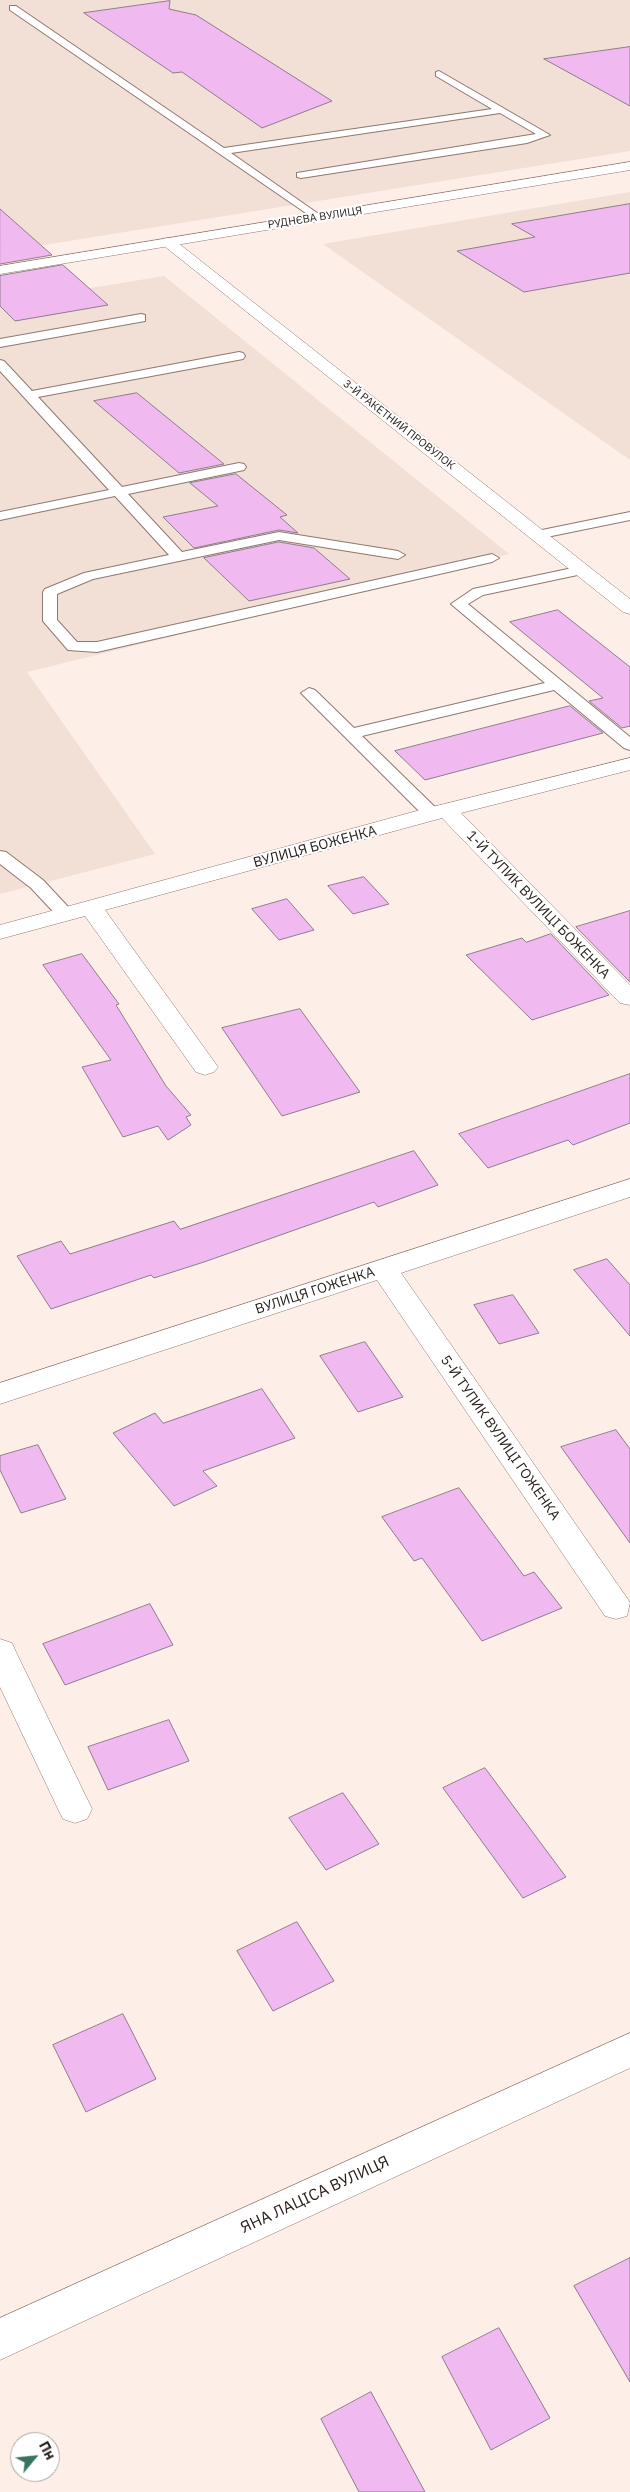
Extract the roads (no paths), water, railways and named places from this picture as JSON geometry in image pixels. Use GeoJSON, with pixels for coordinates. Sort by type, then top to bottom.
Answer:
{"type":"FeatureCollection","features":[{"type":"Feature","properties":{"kind":"street","name":"РУДНЄВА ВУЛИЦЯ"},"geometry":{"type":"LineString","coordinates":[[0,270],[630,166]]}},
{"type":"Feature","properties":{"kind":"street","name":"3-Й РАКЕТНИЙ ПРОВУЛОК"},"geometry":{"type":"LineString","coordinates":[[168,242],[630,608]]}},
{"type":"Feature","properties":{"kind":"street","name":"ВУЛИЦЯ БОЖЕНКА"},"geometry":{"type":"LineString","coordinates":[[0,932],[92,909],[439,813],[630,764]]}},
{"type":"Feature","properties":{"kind":"street","name":"1-Й ТУПИК ВУЛИЦІ БОЖЕНКА"},"geometry":{"type":"LineString","coordinates":[[439,813],[629,998]]}},
{"type":"Feature","properties":{"kind":"street"},"geometry":{"type":"LineString","coordinates":[[92,909],[205,1067]]}},
{"type":"Feature","properties":{"kind":"street","name":"ВУЛИЦЯ ГОЖЕНКА"},"geometry":{"type":"LineString","coordinates":[[0,1394],[630,1188]]}},
{"type":"Feature","properties":{"kind":"street","name":"5-Й ТУПИК ВУЛИЦІ ГОЖЕНКА"},"geometry":{"type":"LineString","coordinates":[[384,1269],[616,1607]]}},
{"type":"Feature","properties":{"kind":"street"},"geometry":{"type":"LineString","coordinates":[[0,1652],[75,1809]]}},
{"type":"Feature","properties":{"kind":"street","name":"ЯНА ЛАЦІСА ВУЛИЦЯ"},"geometry":{"type":"LineString","coordinates":[[0,2339],[630,2050]]}},
{"type":"Feature","properties":{"kind":"lane"},"geometry":{"type":"LineString","coordinates":[[14,8],[316,218]]}},
{"type":"Feature","properties":{"kind":"lane"},"geometry":{"type":"LineString","coordinates":[[301,175],[527,140],[545,135],[439,74]]}},
{"type":"Feature","properties":{"kind":"lane"},"geometry":{"type":"LineString","coordinates":[[223,152],[502,110]]}},
{"type":"Feature","properties":{"kind":"lane"},"geometry":{"type":"LineString","coordinates":[[0,343],[141,318]]}},
{"type":"Feature","properties":{"kind":"lane"},"geometry":{"type":"LineString","coordinates":[[29,395],[239,356]]}},
{"type":"Feature","properties":{"kind":"lane"},"geometry":{"type":"LineString","coordinates":[[0,364],[179,557]]}},
{"type":"Feature","properties":{"kind":"lane"},"geometry":{"type":"LineString","coordinates":[[0,516],[239,467]]}},
{"type":"Feature","properties":{"kind":"lane"},"geometry":{"type":"LineString","coordinates":[[537,535],[630,516]]}},
{"type":"Feature","properties":{"kind":"lane"},"geometry":{"type":"LineString","coordinates":[[398,555],[279,536],[89,576],[50,592],[50,621],[73,647],[97,647],[492,558]]}},
{"type":"Feature","properties":{"kind":"lane"},"geometry":{"type":"LineString","coordinates":[[582,570],[478,592],[458,604],[630,745]]}},
{"type":"Feature","properties":{"kind":"lane"},"geometry":{"type":"LineString","coordinates":[[349,734],[556,685]]}},
{"type":"Feature","properties":{"kind":"lane"},"geometry":{"type":"LineString","coordinates":[[309,693],[349,734],[439,813]]}},
{"type":"Feature","properties":{"kind":"lane"},"geometry":{"type":"LineString","coordinates":[[0,856],[37,884],[66,915]]}}]}
